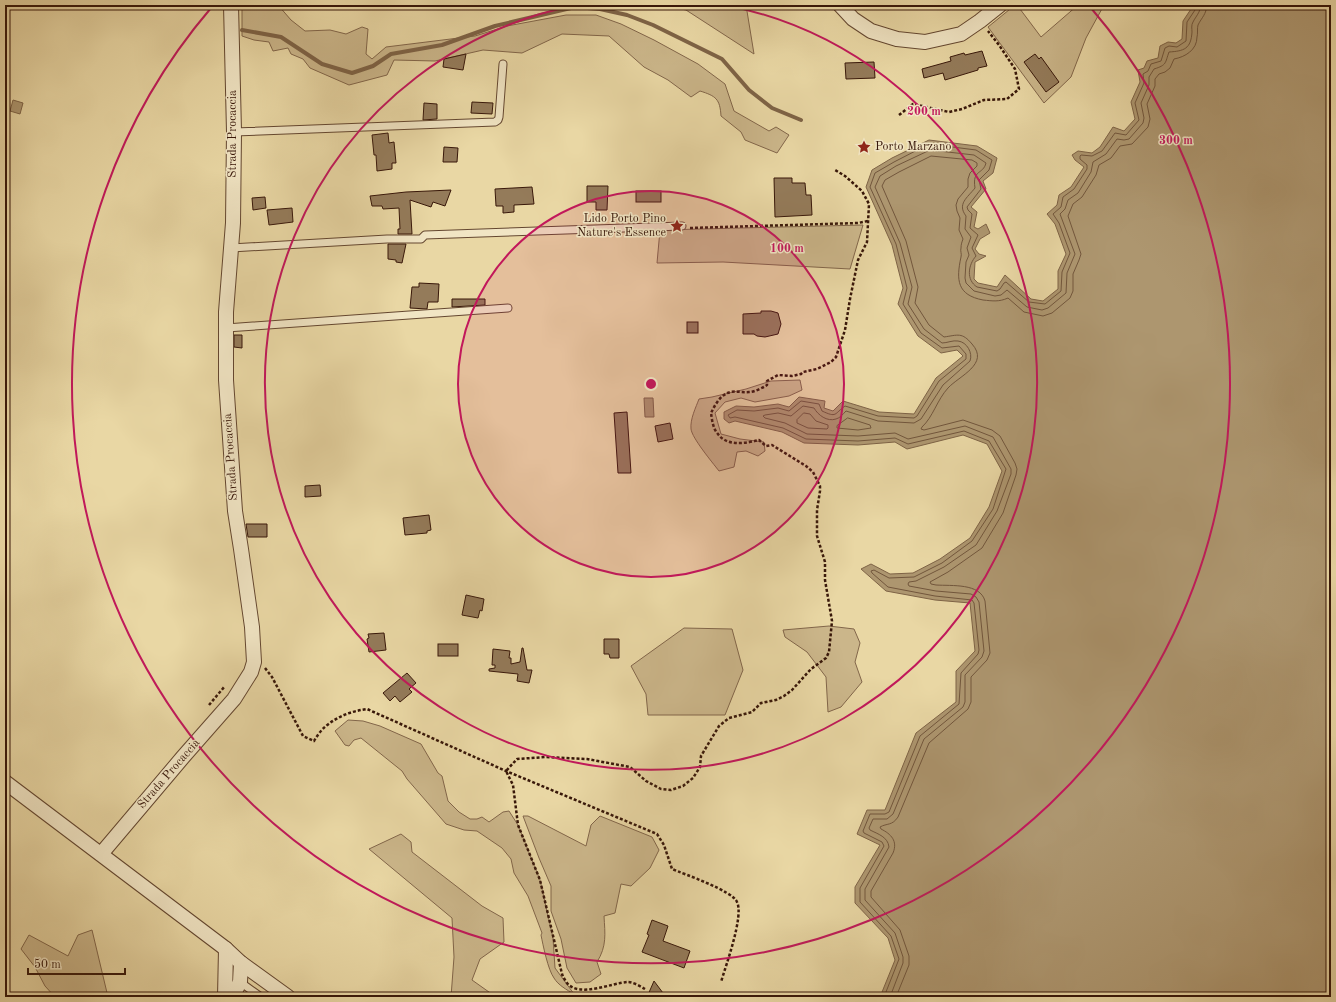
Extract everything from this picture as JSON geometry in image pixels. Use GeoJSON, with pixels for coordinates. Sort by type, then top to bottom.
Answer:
{"type":"FeatureCollection","features":[{"type":"Feature","properties":{"kind":"street","name":"Strada Procaccia"},"geometry":{"type":"LineString","coordinates":[[101,854],[182,757],[234,699],[251,672],[254,662],[252,627],[235,512],[226,380],[226,312],[233,223],[234,132],[231,5]]}},
{"type":"Feature","properties":{"kind":"street"},"geometry":{"type":"LineString","coordinates":[[840,5],[853,19],[871,31],[897,39],[925,42],[961,34],[1000,5]]}},
{"type":"Feature","properties":{"kind":"street"},"geometry":{"type":"LineString","coordinates":[[5,782],[226,949],[241,963],[288,997]]}},
{"type":"Feature","properties":{"kind":"street"},"geometry":{"type":"LineString","coordinates":[[225,997],[226,949]]}},
{"type":"Feature","properties":{"kind":"street"},"geometry":{"type":"LineString","coordinates":[[232,997],[240,982],[241,963]]}},
{"type":"Feature","properties":{"kind":"lane"},"geometry":{"type":"LineString","coordinates":[[234,132],[495,122],[499,117],[503,64]]}},
{"type":"Feature","properties":{"kind":"lane"},"geometry":{"type":"LineString","coordinates":[[231,248],[388,238],[422,239],[426,235],[682,226]]}},
{"type":"Feature","properties":{"kind":"lane"},"geometry":{"type":"LineString","coordinates":[[226,328],[508,308]]}},
{"type":"Feature","properties":{"kind":"lane"},"geometry":{"type":"LineString","coordinates":[[240,982],[261,997]]}},
{"type":"Feature","properties":{"kind":"path"},"geometry":{"type":"LineString","coordinates":[[899,115],[913,104],[949,112],[962,109],[984,100],[1007,99],[1019,89],[1015,69],[999,45],[980,21]]}},
{"type":"Feature","properties":{"kind":"path"},"geometry":{"type":"LineString","coordinates":[[506,771],[517,759],[546,757],[586,759],[630,767],[646,781],[661,789],[671,790],[683,786],[693,778],[700,767],[701,756],[719,726],[730,718],[752,712],[761,703],[776,700],[784,696],[792,690],[811,669],[826,658],[829,652],[832,621],[825,580],[825,562],[817,536],[816,510],[820,486],[813,472],[806,466],[772,445],[766,446],[759,440],[737,444],[724,440],[718,434],[711,413],[723,395],[735,391],[754,391],[767,385],[767,381],[778,375],[792,376],[818,369],[831,362],[836,357],[845,330],[858,260],[867,242],[870,204],[862,191],[845,176],[835,170]]}},
{"type":"Feature","properties":{"kind":"path"},"geometry":{"type":"LineString","coordinates":[[682,226],[686,228],[858,223],[868,221]]}},
{"type":"Feature","properties":{"kind":"path"},"geometry":{"type":"LineString","coordinates":[[254,662],[264,667],[272,677],[303,736],[314,741],[325,726],[344,714],[367,709],[506,771],[657,834],[664,845],[672,869],[727,893],[737,901],[740,913],[721,982]]}},
{"type":"Feature","properties":{"kind":"path"},"geometry":{"type":"LineString","coordinates":[[208,706],[227,684]]}},
{"type":"Feature","properties":{"kind":"path"},"geometry":{"type":"LineString","coordinates":[[506,771],[513,785],[518,825],[540,880],[562,974],[567,984],[576,988],[592,990],[609,985],[629,982],[645,989]]}},
{"type":"Feature","properties":{"kind":"shaded area"},"geometry":{"type":"Polygon","coordinates":[[[242,5],[278,5],[291,20],[305,31],[330,30],[346,34],[362,27],[368,29],[366,54],[372,59],[386,47],[475,36],[507,26],[566,15],[596,15],[621,24],[698,64],[725,84],[734,111],[769,131],[776,127],[789,135],[777,153],[745,140],[741,132],[721,116],[720,106],[716,99],[700,91],[691,97],[668,80],[644,67],[609,36],[562,34],[522,53],[483,50],[435,61],[394,60],[387,75],[349,85],[310,68],[303,59],[291,54],[288,48],[273,51],[269,42],[254,40],[242,36],[242,5]]]}},
{"type":"Feature","properties":{"kind":"shaded area"},"geometry":{"type":"Polygon","coordinates":[[[662,5],[746,5],[754,54],[686,10],[662,5]]]}},
{"type":"Feature","properties":{"kind":"shaded area"},"geometry":{"type":"Polygon","coordinates":[[[1015,5],[1017,5],[1041,37],[1078,5],[1104,5],[1086,38],[1071,77],[1044,103],[988,27],[1015,5]]]}},
{"type":"Feature","properties":{"kind":"shaded area"},"geometry":{"type":"Polygon","coordinates":[[[863,225],[850,269],[723,262],[657,263],[660,230],[863,225]]]}},
{"type":"Feature","properties":{"kind":"shaded area"},"geometry":{"type":"Polygon","coordinates":[[[800,380],[802,390],[789,396],[755,402],[741,398],[725,402],[715,413],[721,434],[740,439],[764,442],[765,451],[758,456],[746,451],[737,452],[734,467],[719,471],[698,444],[692,433],[692,417],[699,399],[746,389],[771,381],[800,380]]]}},
{"type":"Feature","properties":{"kind":"shaded area"},"geometry":{"type":"Polygon","coordinates":[[[829,626],[854,629],[860,643],[855,662],[862,682],[841,707],[828,712],[826,677],[807,652],[785,637],[783,630],[829,626]]]}},
{"type":"Feature","properties":{"kind":"shaded area"},"geometry":{"type":"Polygon","coordinates":[[[684,628],[732,629],[743,670],[725,715],[648,715],[646,694],[631,666],[684,628]]]}},
{"type":"Feature","properties":{"kind":"shaded area"},"geometry":{"type":"Polygon","coordinates":[[[348,720],[363,721],[380,726],[421,744],[438,773],[442,776],[448,801],[459,812],[470,819],[482,817],[489,822],[503,812],[509,811],[518,825],[540,880],[553,938],[555,968],[574,994],[560,985],[552,974],[544,951],[541,935],[542,933],[528,896],[514,873],[511,859],[502,848],[477,831],[464,830],[446,824],[407,779],[402,771],[361,738],[354,740],[349,746],[345,745],[335,731],[348,720]]]}},
{"type":"Feature","properties":{"kind":"shaded area"},"geometry":{"type":"Polygon","coordinates":[[[523,816],[528,816],[586,846],[591,825],[600,816],[652,837],[659,850],[650,868],[631,886],[621,884],[615,913],[604,916],[604,945],[597,962],[601,974],[590,982],[576,983],[567,968],[561,939],[551,911],[551,886],[523,816]]]}},
{"type":"Feature","properties":{"kind":"shaded area"},"geometry":{"type":"Polygon","coordinates":[[[401,834],[411,842],[412,852],[482,906],[503,918],[504,942],[480,959],[472,980],[496,997],[451,997],[454,957],[452,918],[369,849],[401,834]]]}},
{"type":"Feature","properties":{"kind":"shaded area"},"geometry":{"type":"Polygon","coordinates":[[[92,930],[108,997],[55,997],[45,986],[35,967],[21,949],[29,935],[68,956],[78,935],[92,930]]]}},
{"type":"Feature","properties":{"kind":"water"},"geometry":{"type":"Polygon","coordinates":[[[1192,5],[1331,5],[1331,997],[880,997],[895,960],[888,938],[855,903],[855,887],[880,845],[857,834],[867,810],[885,810],[916,733],[956,702],[956,671],[975,651],[970,603],[935,600],[886,591],[861,569],[871,564],[890,574],[913,573],[940,559],[970,538],[989,507],[1002,471],[987,444],[963,435],[907,449],[895,442],[858,445],[804,443],[782,432],[735,421],[729,423],[724,419],[724,412],[736,406],[754,407],[778,404],[789,407],[799,397],[825,401],[824,408],[833,411],[843,401],[879,412],[914,414],[936,378],[963,356],[957,350],[941,353],[918,336],[898,304],[903,288],[892,245],[866,187],[872,170],[892,158],[929,140],[977,146],[997,158],[993,173],[983,181],[986,189],[971,207],[977,212],[974,227],[978,229],[986,224],[990,233],[980,239],[975,249],[979,254],[986,256],[975,262],[974,279],[978,283],[997,287],[1005,275],[1031,299],[1043,301],[1058,289],[1058,271],[1066,254],[1055,224],[1047,214],[1057,205],[1059,195],[1071,187],[1084,167],[1075,160],[1072,155],[1078,151],[1092,153],[1100,147],[1113,127],[1124,131],[1135,119],[1131,102],[1140,82],[1138,70],[1144,68],[1147,61],[1158,58],[1160,46],[1168,42],[1176,43],[1182,39],[1183,21],[1192,5]]]}},
{"type":"Feature","properties":{"kind":"water"},"geometry":{"type":"Polygon","coordinates":[[[13,100],[23,103],[20,114],[10,111],[13,100]]]}},
{"type":"Feature","properties":{"kind":"water"},"geometry":{"type":"Polygon","coordinates":[[[644,398],[653,398],[654,417],[645,417],[644,398]]]}},
{"type":"Feature","properties":{"kind":"building"},"geometry":{"type":"Polygon","coordinates":[[[982,51],[987,66],[945,80],[943,73],[924,78],[922,69],[951,61],[950,57],[964,53],[965,55],[982,51]]]}},
{"type":"Feature","properties":{"kind":"building"},"geometry":{"type":"Polygon","coordinates":[[[466,54],[463,70],[443,67],[444,59],[466,54]]]}},
{"type":"Feature","properties":{"kind":"building"},"geometry":{"type":"Polygon","coordinates":[[[1035,54],[1039,59],[1041,57],[1059,82],[1046,92],[1024,62],[1035,54]]]}},
{"type":"Feature","properties":{"kind":"building"},"geometry":{"type":"Polygon","coordinates":[[[874,62],[875,78],[846,79],[845,63],[874,62]]]}},
{"type":"Feature","properties":{"kind":"building"},"geometry":{"type":"Polygon","coordinates":[[[472,102],[493,103],[492,114],[471,113],[472,102]]]}},
{"type":"Feature","properties":{"kind":"building"},"geometry":{"type":"Polygon","coordinates":[[[424,103],[437,104],[437,119],[423,120],[424,103]]]}},
{"type":"Feature","properties":{"kind":"building"},"geometry":{"type":"Polygon","coordinates":[[[388,133],[389,143],[394,142],[396,163],[392,163],[392,169],[377,171],[376,155],[374,155],[372,135],[388,133]]]}},
{"type":"Feature","properties":{"kind":"building"},"geometry":{"type":"Polygon","coordinates":[[[444,147],[458,148],[457,162],[443,162],[444,147]]]}},
{"type":"Feature","properties":{"kind":"building"},"geometry":{"type":"Polygon","coordinates":[[[774,178],[792,178],[792,183],[805,183],[806,195],[811,195],[812,215],[775,217],[774,178]]]}},
{"type":"Feature","properties":{"kind":"building"},"geometry":{"type":"Polygon","coordinates":[[[587,186],[608,186],[607,210],[596,210],[596,202],[587,202],[587,186]]]}},
{"type":"Feature","properties":{"kind":"building"},"geometry":{"type":"Polygon","coordinates":[[[532,187],[534,204],[514,205],[514,212],[503,213],[503,206],[496,206],[495,189],[532,187]]]}},
{"type":"Feature","properties":{"kind":"building"},"geometry":{"type":"Polygon","coordinates":[[[451,190],[445,206],[433,202],[431,207],[410,200],[412,234],[398,234],[398,229],[400,229],[399,208],[383,209],[382,206],[372,206],[370,196],[406,192],[451,190]]]}},
{"type":"Feature","properties":{"kind":"building"},"geometry":{"type":"Polygon","coordinates":[[[636,191],[661,191],[661,202],[636,202],[636,191]]]}},
{"type":"Feature","properties":{"kind":"building"},"geometry":{"type":"Polygon","coordinates":[[[265,197],[266,208],[253,210],[252,198],[265,197]]]}},
{"type":"Feature","properties":{"kind":"building"},"geometry":{"type":"Polygon","coordinates":[[[292,208],[293,222],[269,225],[267,210],[292,208]]]}},
{"type":"Feature","properties":{"kind":"building"},"geometry":{"type":"Polygon","coordinates":[[[388,244],[406,244],[402,263],[396,262],[396,260],[388,259],[388,244]]]}},
{"type":"Feature","properties":{"kind":"building"},"geometry":{"type":"Polygon","coordinates":[[[419,283],[439,284],[438,302],[428,302],[427,309],[410,308],[412,287],[419,287],[419,283]]]}},
{"type":"Feature","properties":{"kind":"building"},"geometry":{"type":"Polygon","coordinates":[[[452,299],[485,299],[485,305],[452,307],[452,299]]]}},
{"type":"Feature","properties":{"kind":"building"},"geometry":{"type":"Polygon","coordinates":[[[761,311],[778,313],[781,324],[778,334],[765,337],[754,334],[743,334],[743,314],[761,313],[761,311]]]}},
{"type":"Feature","properties":{"kind":"building"},"geometry":{"type":"Polygon","coordinates":[[[687,322],[698,322],[698,333],[687,333],[687,322]]]}},
{"type":"Feature","properties":{"kind":"building"},"geometry":{"type":"Polygon","coordinates":[[[234,335],[242,335],[242,348],[234,347],[234,335]]]}},
{"type":"Feature","properties":{"kind":"building"},"geometry":{"type":"Polygon","coordinates":[[[627,412],[631,473],[618,473],[614,413],[627,412]]]}},
{"type":"Feature","properties":{"kind":"building"},"geometry":{"type":"Polygon","coordinates":[[[670,423],[673,439],[658,442],[655,426],[670,423]]]}},
{"type":"Feature","properties":{"kind":"building"},"geometry":{"type":"Polygon","coordinates":[[[320,485],[321,496],[305,497],[305,486],[320,485]]]}},
{"type":"Feature","properties":{"kind":"building"},"geometry":{"type":"Polygon","coordinates":[[[429,515],[431,530],[427,531],[427,533],[405,535],[403,518],[429,515]]]}},
{"type":"Feature","properties":{"kind":"building"},"geometry":{"type":"Polygon","coordinates":[[[246,524],[267,524],[267,537],[248,537],[246,524]]]}},
{"type":"Feature","properties":{"kind":"building"},"geometry":{"type":"Polygon","coordinates":[[[466,595],[484,599],[482,611],[480,610],[478,618],[462,615],[466,595]]]}},
{"type":"Feature","properties":{"kind":"building"},"geometry":{"type":"Polygon","coordinates":[[[384,633],[386,650],[369,652],[367,639],[369,638],[368,634],[384,633]]]}},
{"type":"Feature","properties":{"kind":"building"},"geometry":{"type":"Polygon","coordinates":[[[604,639],[619,639],[619,658],[610,658],[609,654],[604,654],[604,639]]]}},
{"type":"Feature","properties":{"kind":"building"},"geometry":{"type":"Polygon","coordinates":[[[438,644],[458,644],[458,656],[438,656],[438,644]]]}},
{"type":"Feature","properties":{"kind":"building"},"geometry":{"type":"Polygon","coordinates":[[[522,648],[527,670],[532,670],[529,683],[517,681],[518,674],[489,671],[489,669],[495,668],[495,665],[492,665],[493,649],[510,651],[509,658],[511,658],[511,664],[520,662],[522,648]]]}},
{"type":"Feature","properties":{"kind":"building"},"geometry":{"type":"Polygon","coordinates":[[[407,673],[416,683],[409,689],[412,692],[400,702],[395,696],[390,701],[383,693],[407,673]]]}},
{"type":"Feature","properties":{"kind":"building"},"geometry":{"type":"Polygon","coordinates":[[[652,920],[668,926],[663,941],[690,951],[684,968],[642,952],[649,935],[647,934],[652,920]]]}},
{"type":"Feature","properties":{"kind":"building"},"geometry":{"type":"Polygon","coordinates":[[[654,981],[666,997],[647,997],[654,981]]]}},
{"type":"Feature","properties":{"kind":"waterway"},"geometry":{"type":"LineString","coordinates":[[242,30],[281,37],[322,64],[352,73],[373,66],[391,54],[442,45],[495,26],[575,7],[600,9],[627,15],[653,25],[722,59],[749,90],[772,108],[801,120]]}},
{"type":"Feature","properties":{"kind":"place","name":"Porto Marzano"},"geometry":{"type":"Point","coordinates":[864,147]}},
{"type":"Feature","properties":{"kind":"place","name":"Lido Porto Pino Nature's Essence"},"geometry":{"type":"Point","coordinates":[677,226]}}]}
